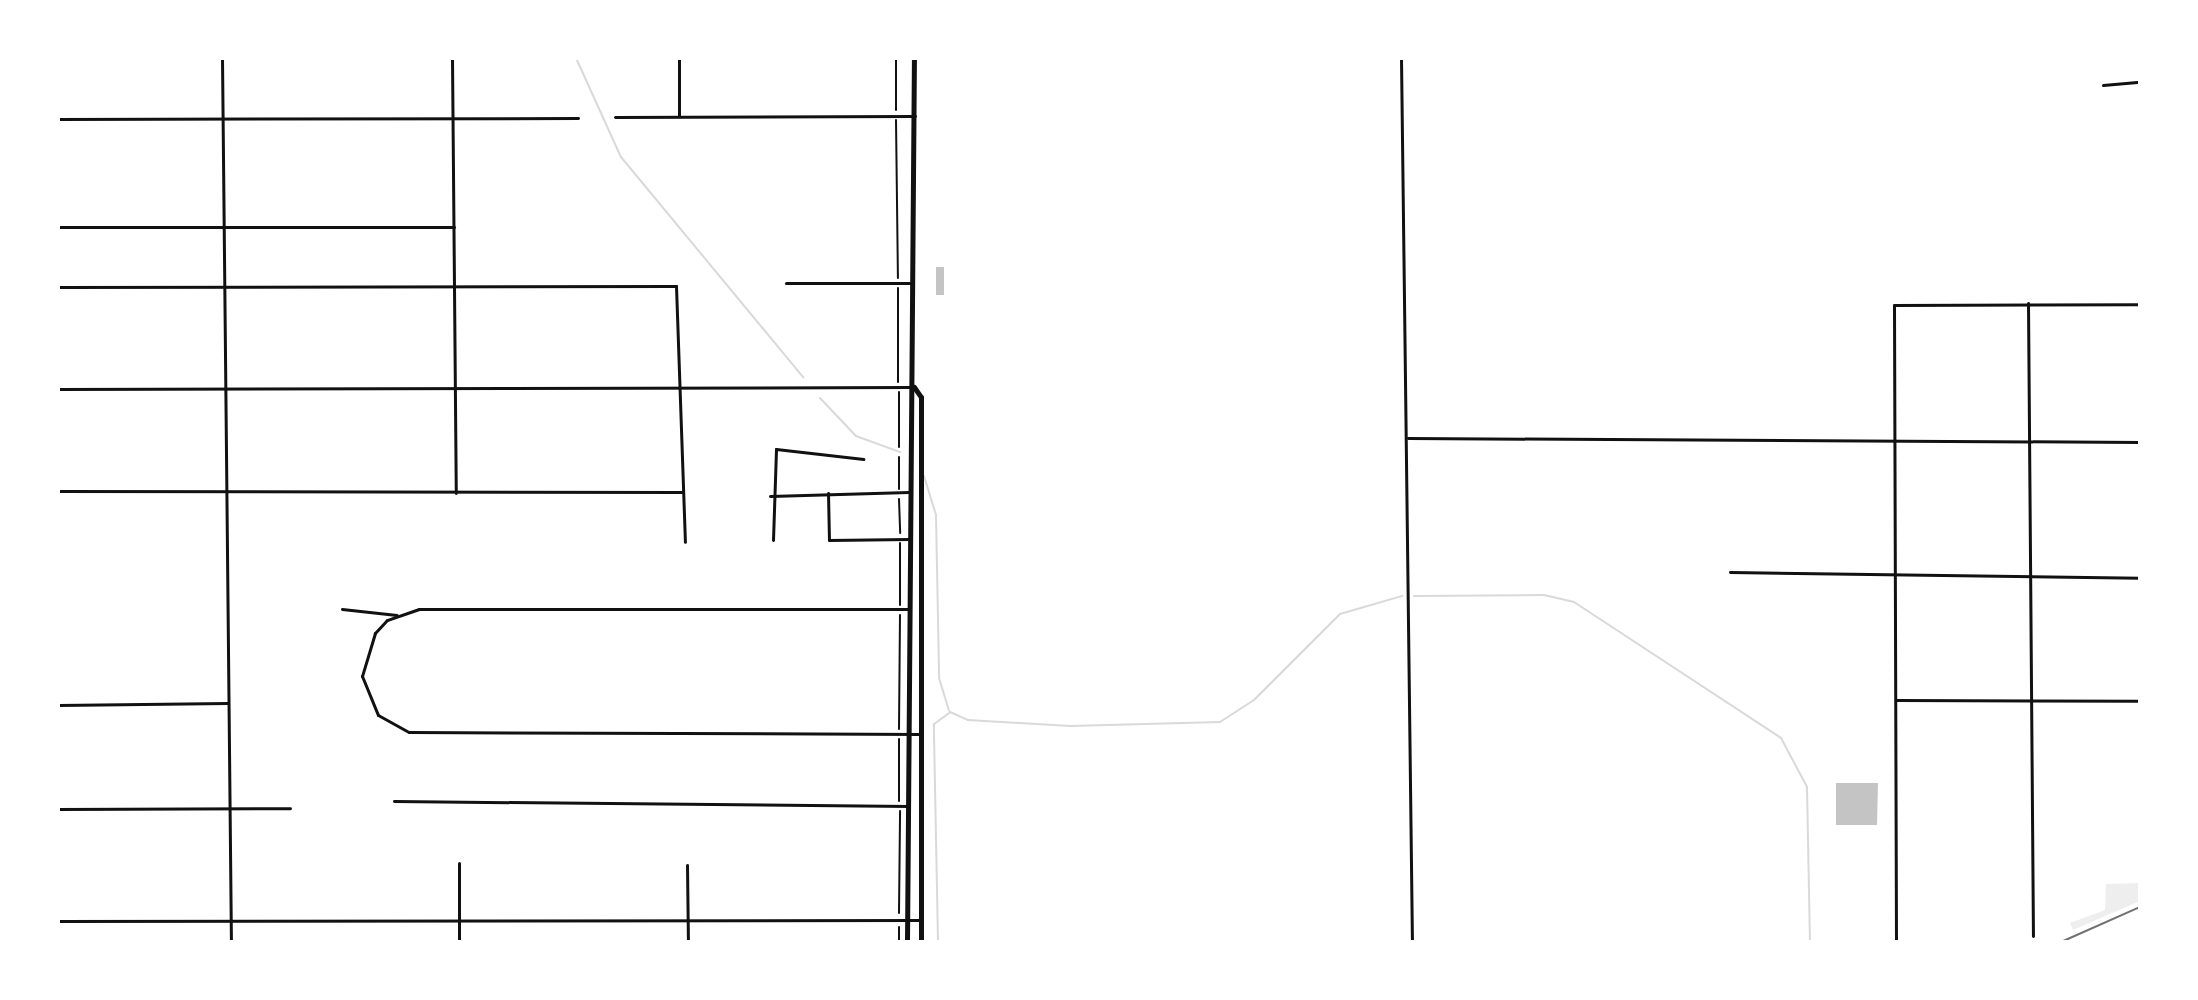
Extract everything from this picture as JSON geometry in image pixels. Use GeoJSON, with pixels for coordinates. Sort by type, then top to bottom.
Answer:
{"type":"FeatureCollection","features":[{"type":"Feature","properties":{"kind":"main road"},"geometry":{"type":"LineString","coordinates":[[907,942],[907,398],[914,387],[914,58]]}},
{"type":"Feature","properties":{"kind":"main road"},"geometry":{"type":"LineString","coordinates":[[914,387],[921,397],[921,942]]}},
{"type":"Feature","properties":{"kind":"street"},"geometry":{"type":"LineString","coordinates":[[222,58],[231,942]]}},
{"type":"Feature","properties":{"kind":"street"},"geometry":{"type":"LineString","coordinates":[[452,58],[456,493]]}},
{"type":"Feature","properties":{"kind":"street"},"geometry":{"type":"LineString","coordinates":[[679,58],[679,116]]}},
{"type":"Feature","properties":{"kind":"street"},"geometry":{"type":"LineString","coordinates":[[1401,58],[1412,942]]}},
{"type":"Feature","properties":{"kind":"street"},"geometry":{"type":"LineString","coordinates":[[2103,85],[2140,82]]}},
{"type":"Feature","properties":{"kind":"street"},"geometry":{"type":"LineString","coordinates":[[615,117],[915,116]]}},
{"type":"Feature","properties":{"kind":"street"},"geometry":{"type":"LineString","coordinates":[[58,119],[578,118]]}},
{"type":"Feature","properties":{"kind":"street"},"geometry":{"type":"LineString","coordinates":[[58,227],[454,227]]}},
{"type":"Feature","properties":{"kind":"street"},"geometry":{"type":"LineString","coordinates":[[58,287],[667,283],[681,295],[685,542]]}},
{"type":"Feature","properties":{"kind":"street"},"geometry":{"type":"LineString","coordinates":[[786,283],[914,283]]}},
{"type":"Feature","properties":{"kind":"street"},"geometry":{"type":"LineString","coordinates":[[2028,303],[2032,439],[2033,936]]}},
{"type":"Feature","properties":{"kind":"street"},"geometry":{"type":"LineString","coordinates":[[1896,942],[1894,305],[2140,304]]}},
{"type":"Feature","properties":{"kind":"street"},"geometry":{"type":"LineString","coordinates":[[58,389],[914,387]]}},
{"type":"Feature","properties":{"kind":"street"},"geometry":{"type":"LineString","coordinates":[[1406,438],[2032,439],[2140,442]]}},
{"type":"Feature","properties":{"kind":"street"},"geometry":{"type":"LineString","coordinates":[[773,540],[771,457],[781,447],[820,459],[863,459]]}},
{"type":"Feature","properties":{"kind":"street"},"geometry":{"type":"LineString","coordinates":[[58,491],[683,492]]}},
{"type":"Feature","properties":{"kind":"street"},"geometry":{"type":"LineString","coordinates":[[770,496],[909,492]]}},
{"type":"Feature","properties":{"kind":"street"},"geometry":{"type":"LineString","coordinates":[[828,493],[829,540],[909,539]]}},
{"type":"Feature","properties":{"kind":"street"},"geometry":{"type":"LineString","coordinates":[[1730,572],[2140,578]]}},
{"type":"Feature","properties":{"kind":"street"},"geometry":{"type":"LineString","coordinates":[[342,609],[397,615],[909,609]]}},
{"type":"Feature","properties":{"kind":"street"},"geometry":{"type":"LineString","coordinates":[[397,615],[375,633],[362,676],[378,715],[409,732],[921,734]]}},
{"type":"Feature","properties":{"kind":"street"},"geometry":{"type":"LineString","coordinates":[[1896,700],[2140,701]]}},
{"type":"Feature","properties":{"kind":"street"},"geometry":{"type":"LineString","coordinates":[[58,705],[228,703]]}},
{"type":"Feature","properties":{"kind":"street"},"geometry":{"type":"LineString","coordinates":[[394,801],[909,806]]}},
{"type":"Feature","properties":{"kind":"street"},"geometry":{"type":"LineString","coordinates":[[58,809],[290,808]]}},
{"type":"Feature","properties":{"kind":"street"},"geometry":{"type":"LineString","coordinates":[[459,863],[459,942]]}},
{"type":"Feature","properties":{"kind":"street"},"geometry":{"type":"LineString","coordinates":[[687,865],[688,942]]}},
{"type":"Feature","properties":{"kind":"street"},"geometry":{"type":"LineString","coordinates":[[58,921],[921,920]]}},
{"type":"Feature","properties":{"kind":"path"},"geometry":{"type":"LineString","coordinates":[[896,58],[899,447]]}},
{"type":"Feature","properties":{"kind":"path"},"geometry":{"type":"LineString","coordinates":[[899,457],[899,942]]}},
{"type":"Feature","properties":{"kind":"shaded area"},"geometry":{"type":"Polygon","coordinates":[[[2140,883],[2140,901],[2073,930],[2070,923],[2105,910],[2106,884],[2140,883]]]}},
{"type":"Feature","properties":{"kind":"building"},"geometry":{"type":"Polygon","coordinates":[[[936,267],[944,267],[944,295],[936,295],[936,267]]]}},
{"type":"Feature","properties":{"kind":"building"},"geometry":{"type":"Polygon","coordinates":[[[1836,783],[1878,783],[1877,825],[1836,825],[1836,783]]]}},
{"type":"Feature","properties":{"kind":"waterway"},"geometry":{"type":"LineString","coordinates":[[576,58],[621,157],[803,377]]}},
{"type":"Feature","properties":{"kind":"waterway"},"geometry":{"type":"LineString","coordinates":[[820,398],[856,436],[900,452]]}},
{"type":"Feature","properties":{"kind":"waterway"},"geometry":{"type":"LineString","coordinates":[[924,476],[936,515],[939,678],[949,711]]}},
{"type":"Feature","properties":{"kind":"waterway"},"geometry":{"type":"LineString","coordinates":[[1414,596],[1544,595],[1574,602],[1781,738],[1807,787],[1810,942]]}},
{"type":"Feature","properties":{"kind":"waterway"},"geometry":{"type":"LineString","coordinates":[[950,712],[968,720],[1070,726],[1220,722],[1254,700],[1340,614],[1402,596]]}},
{"type":"Feature","properties":{"kind":"waterway"},"geometry":{"type":"LineString","coordinates":[[938,942],[934,724],[949,713]]}},
{"type":"Feature","properties":{"kind":"railway"},"geometry":{"type":"LineString","coordinates":[[2061,942],[2140,907]]}}]}
